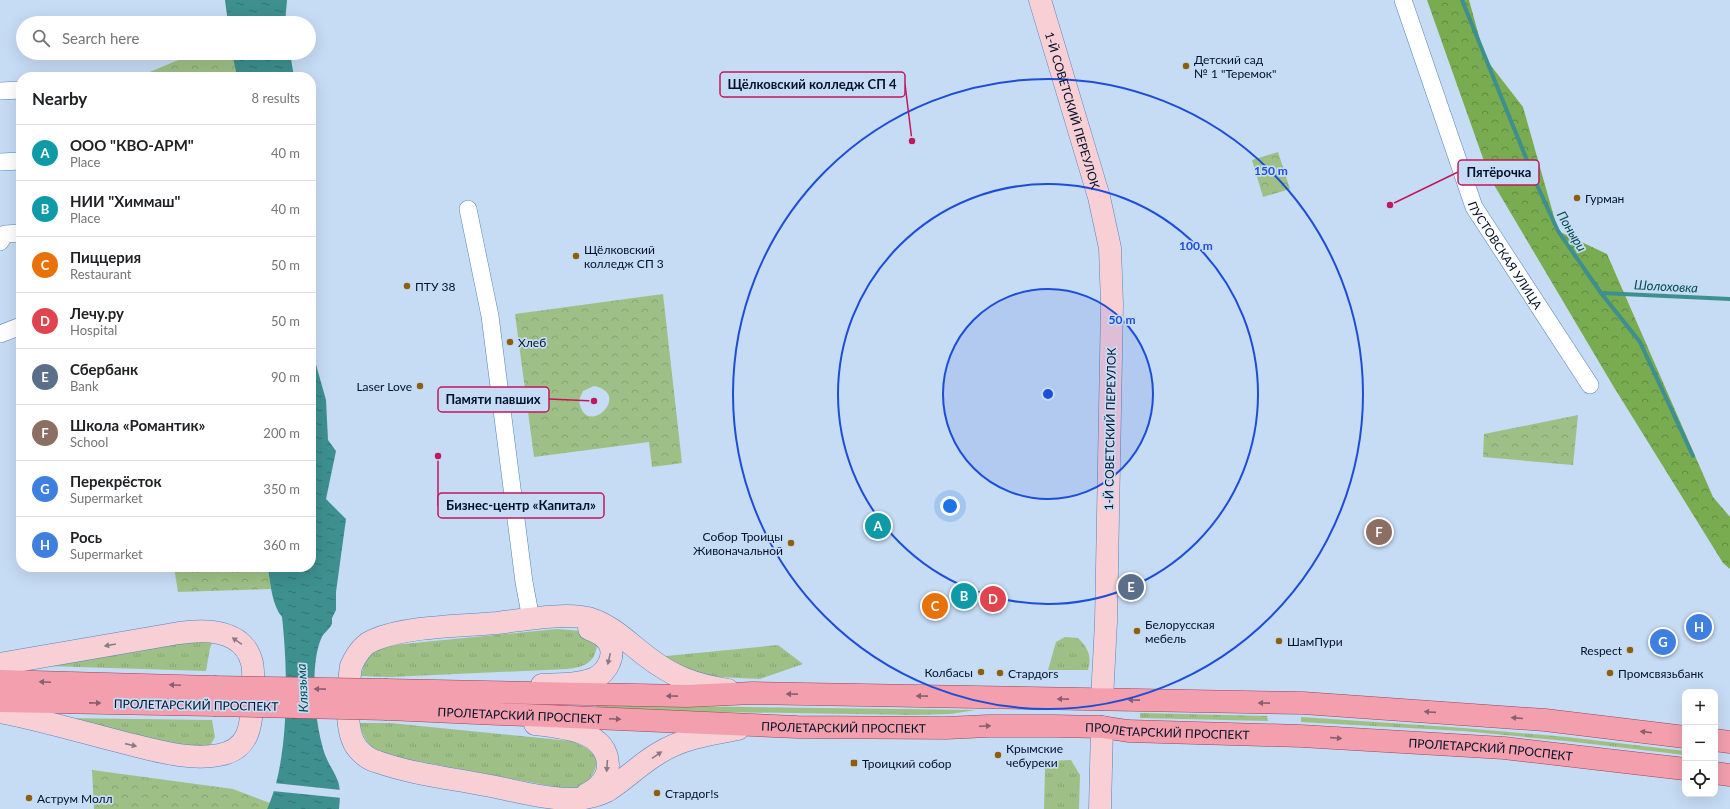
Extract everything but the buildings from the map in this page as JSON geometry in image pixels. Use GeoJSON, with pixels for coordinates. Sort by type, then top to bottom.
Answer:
{"type":"FeatureCollection","features":[{"type":"Feature","properties":{"kind":"main road","name":"1-Й СОВЕТСКИЙ ПЕРЕУЛОК"},"geometry":{"type":"LineString","coordinates":[[1040,0],[1099,197],[1110,248],[1112,304],[1106,615],[1102,699]]}},
{"type":"Feature","properties":{"kind":"main road"},"geometry":{"type":"LineString","coordinates":[[753,693],[702,686],[670,673],[607,626],[594,620],[580,616],[530,619],[417,630],[390,634],[373,640],[362,648],[351,666],[348,722],[350,733],[357,749],[367,757],[390,766],[535,794],[578,799],[598,796],[659,753],[678,744],[699,736],[755,726]]}},
{"type":"Feature","properties":{"kind":"main road"},"geometry":{"type":"LineString","coordinates":[[422,700],[567,684],[590,679],[602,674],[607,668],[611,658],[611,649],[606,639],[596,632],[552,618]]}},
{"type":"Feature","properties":{"kind":"main road"},"geometry":{"type":"LineString","coordinates":[[0,664],[202,630],[220,633],[238,641],[249,653],[254,670],[251,720],[248,733],[239,746],[219,755],[201,756],[165,752],[0,712]]}},
{"type":"Feature","properties":{"kind":"main road","name":"ПРОЛЕТАРСКИЙ ПРОСПЕКТ"},"geometry":{"type":"LineString","coordinates":[[0,681],[214,696]]}},
{"type":"Feature","properties":{"kind":"main road","name":"ПРОЛЕТАРСКИЙ ПРОСПЕКТ"},"geometry":{"type":"LineString","coordinates":[[0,700],[214,696],[422,700],[688,696],[753,693],[1303,703],[1545,720],[1682,737]]}},
{"type":"Feature","properties":{"kind":"main road"},"geometry":{"type":"LineString","coordinates":[[1100,809],[1102,699]]}},
{"type":"Feature","properties":{"kind":"main road","name":"ПРОЛЕТАРСКИЙ ПРОСПЕКТ"},"geometry":{"type":"LineString","coordinates":[[422,700],[755,726],[938,728],[988,726],[1102,727],[1128,731],[1301,736],[1504,748],[1682,769]]}},
{"type":"Feature","properties":{"kind":"main road"},"geometry":{"type":"LineString","coordinates":[[422,700],[566,728],[589,736],[605,750],[608,770],[604,778],[594,790],[578,799]]}},
{"type":"Feature","properties":{"kind":"main road"},"geometry":{"type":"LineString","coordinates":[[1301,736],[1294,730],[1290,719],[1294,709],[1303,703]]}},
{"type":"Feature","properties":{"kind":"main road"},"geometry":{"type":"LineString","coordinates":[[1718,740],[1730,742]]}},
{"type":"Feature","properties":{"kind":"main road"},"geometry":{"type":"LineString","coordinates":[[1718,773],[1730,775]]}},
{"type":"Feature","properties":{"kind":"street","name":"ПУСТОВСКАЯ УЛИЦА"},"geometry":{"type":"LineString","coordinates":[[1403,0],[1474,207],[1590,385]]}},
{"type":"Feature","properties":{"kind":"street"},"geometry":{"type":"LineString","coordinates":[[0,91],[16,90]]}},
{"type":"Feature","properties":{"kind":"street"},"geometry":{"type":"LineString","coordinates":[[0,162],[16,161]]}},
{"type":"Feature","properties":{"kind":"street"},"geometry":{"type":"LineString","coordinates":[[468,208],[490,316],[530,619]]}},
{"type":"Feature","properties":{"kind":"street"},"geometry":{"type":"LineString","coordinates":[[0,242],[5,234],[16,233]]}},
{"type":"Feature","properties":{"kind":"street"},"geometry":{"type":"LineString","coordinates":[[0,334],[16,328]]}},
{"type":"Feature","properties":{"kind":"green space"},"geometry":{"type":"Polygon","coordinates":[[[1427,0],[1469,0],[1485,58],[1523,107],[1558,231],[1607,254],[1713,497],[1730,517],[1730,569],[1723,563],[1612,384],[1490,178],[1427,0]]]}},
{"type":"Feature","properties":{"kind":"green space"},"geometry":{"type":"Polygon","coordinates":[[[178,60],[233,60],[236,72],[150,72],[178,60]]]}},
{"type":"Feature","properties":{"kind":"green space"},"geometry":{"type":"Polygon","coordinates":[[[1278,152],[1290,189],[1263,197],[1252,160],[1278,152]]]}},
{"type":"Feature","properties":{"kind":"green space"},"geometry":{"type":"Polygon","coordinates":[[[663,294],[682,463],[652,467],[649,442],[534,457],[515,314],[663,294]],[[594,386],[583,391],[579,400],[583,411],[589,416],[596,416],[603,411],[608,405],[609,397],[605,391],[594,386]]]}},
{"type":"Feature","properties":{"kind":"green space"},"geometry":{"type":"Polygon","coordinates":[[[1578,415],[1573,465],[1483,457],[1484,434],[1578,415]]]}},
{"type":"Feature","properties":{"kind":"green space"},"geometry":{"type":"Polygon","coordinates":[[[175,572],[268,572],[271,589],[178,592],[175,572]]]}},
{"type":"Feature","properties":{"kind":"green space"},"geometry":{"type":"Polygon","coordinates":[[[557,629],[582,631],[597,645],[594,656],[588,663],[579,667],[567,669],[390,677],[361,676],[365,663],[371,654],[380,649],[393,645],[557,629]]]}},
{"type":"Feature","properties":{"kind":"green space"},"geometry":{"type":"Polygon","coordinates":[[[1065,637],[1078,638],[1087,649],[1090,661],[1088,670],[1048,670],[1056,642],[1065,637]]]}},
{"type":"Feature","properties":{"kind":"green space"},"geometry":{"type":"Polygon","coordinates":[[[213,640],[206,671],[47,666],[183,641],[213,640]]]}},
{"type":"Feature","properties":{"kind":"green space"},"geometry":{"type":"Polygon","coordinates":[[[778,645],[803,664],[760,679],[699,676],[656,657],[778,645]]]}},
{"type":"Feature","properties":{"kind":"green space"},"geometry":{"type":"Polygon","coordinates":[[[597,705],[976,710],[950,714],[913,715],[598,710],[596,708],[597,705]]]}},
{"type":"Feature","properties":{"kind":"green space"},"geometry":{"type":"Polygon","coordinates":[[[1140,713],[1267,716],[1268,721],[1140,718],[1140,713]]]}},
{"type":"Feature","properties":{"kind":"green space"},"geometry":{"type":"Polygon","coordinates":[[[1301,717],[1464,728],[1567,737],[1682,751],[1682,755],[1463,731],[1301,722],[1301,717]]]}},
{"type":"Feature","properties":{"kind":"green space"},"geometry":{"type":"Polygon","coordinates":[[[65,718],[212,720],[215,737],[208,749],[194,748],[65,718]]]}},
{"type":"Feature","properties":{"kind":"green space"},"geometry":{"type":"Polygon","coordinates":[[[359,723],[390,723],[571,741],[591,752],[595,757],[596,766],[592,776],[581,788],[556,787],[391,756],[378,751],[370,745],[364,736],[359,723]]]}},
{"type":"Feature","properties":{"kind":"green space"},"geometry":{"type":"Polygon","coordinates":[[[1071,760],[1080,775],[1079,809],[1044,809],[1045,770],[1043,763],[1047,761],[1071,760]]]}},
{"type":"Feature","properties":{"kind":"green space"},"geometry":{"type":"Polygon","coordinates":[[[92,770],[233,789],[270,803],[267,809],[94,809],[92,770]]]}},
{"type":"Feature","properties":{"kind":"water"},"geometry":{"type":"Polygon","coordinates":[[[225,0],[287,0],[286,16],[227,16],[225,0]]]}},
{"type":"Feature","properties":{"kind":"water"},"geometry":{"type":"Polygon","coordinates":[[[233,60],[291,60],[293,72],[236,72],[233,60]]]}},
{"type":"Feature","properties":{"kind":"water","name":"Клязьма"},"geometry":{"type":"Polygon","coordinates":[[[316,365],[326,400],[328,440],[336,451],[326,499],[346,519],[336,592],[336,610],[332,618],[332,624],[322,637],[317,651],[314,681],[316,714],[322,745],[339,785],[339,809],[267,809],[280,766],[286,688],[282,617],[276,607],[268,572],[316,572],[316,365]]]}},
{"type":"Feature","properties":{"kind":"pier"},"geometry":{"type":"Polygon","coordinates":[[[274,783],[341,790],[342,798],[272,791],[274,783]]]}},
{"type":"Feature","properties":{"kind":"waterway","name":"Поныри"},"geometry":{"type":"LineString","coordinates":[[1462,0],[1537,185],[1558,231],[1601,293],[1640,342],[1693,456]]}},
{"type":"Feature","properties":{"kind":"waterway","name":"Шолоховка"},"geometry":{"type":"LineString","coordinates":[[1601,293],[1730,299]]}},
{"type":"Feature","properties":{"kind":"place","name":"Детский сад № 1 \"Теремок\""},"geometry":{"type":"Point","coordinates":[1186,66]}},
{"type":"Feature","properties":{"kind":"place","name":"Щёлковский колледж СП 4"},"geometry":{"type":"Point","coordinates":[912,141]}},
{"type":"Feature","properties":{"kind":"place","name":"Гурман"},"geometry":{"type":"Point","coordinates":[1577,198]}},
{"type":"Feature","properties":{"kind":"place","name":"Пятёрочка"},"geometry":{"type":"Point","coordinates":[1390,205]}},
{"type":"Feature","properties":{"kind":"place","name":"Щёлковский колледж СП 3"},"geometry":{"type":"Point","coordinates":[576,256]}},
{"type":"Feature","properties":{"kind":"place","name":"ПТУ 38"},"geometry":{"type":"Point","coordinates":[407,286]}},
{"type":"Feature","properties":{"kind":"place","name":"Хлеб"},"geometry":{"type":"Point","coordinates":[510,342]}},
{"type":"Feature","properties":{"kind":"place","name":"Laser Love"},"geometry":{"type":"Point","coordinates":[420,386]}},
{"type":"Feature","properties":{"kind":"place","name":"Памяти павших"},"geometry":{"type":"Point","coordinates":[594,401]}},
{"type":"Feature","properties":{"kind":"place","name":"Бизнес-центр «Капитал»"},"geometry":{"type":"Point","coordinates":[438,456]}},
{"type":"Feature","properties":{"kind":"place","name":"ООО \"КВО-АРМ\""},"geometry":{"type":"Point","coordinates":[878,526]}},
{"type":"Feature","properties":{"kind":"place","name":"Школа «Романтик»"},"geometry":{"type":"Point","coordinates":[1379,532]}},
{"type":"Feature","properties":{"kind":"place","name":"Собор Троицы Живоначальной"},"geometry":{"type":"Point","coordinates":[791,543]}},
{"type":"Feature","properties":{"kind":"place","name":"Сбербанк"},"geometry":{"type":"Point","coordinates":[1131,587]}},
{"type":"Feature","properties":{"kind":"place","name":"НИИ \"Химмаш\""},"geometry":{"type":"Point","coordinates":[964,596]}},
{"type":"Feature","properties":{"kind":"place","name":"Лечу.ру"},"geometry":{"type":"Point","coordinates":[993,599]}},
{"type":"Feature","properties":{"kind":"place","name":"Пиццерия"},"geometry":{"type":"Point","coordinates":[935,606]}},
{"type":"Feature","properties":{"kind":"place","name":"Рось"},"geometry":{"type":"Point","coordinates":[1699,627]}},
{"type":"Feature","properties":{"kind":"place","name":"Белорусская мебель"},"geometry":{"type":"Point","coordinates":[1137,631]}},
{"type":"Feature","properties":{"kind":"place","name":"ШамПури"},"geometry":{"type":"Point","coordinates":[1279,641]}},
{"type":"Feature","properties":{"kind":"place","name":"Перекрёсток"},"geometry":{"type":"Point","coordinates":[1663,642]}},
{"type":"Feature","properties":{"kind":"place","name":"Respect"},"geometry":{"type":"Point","coordinates":[1630,650]}},
{"type":"Feature","properties":{"kind":"place","name":"Колбасы"},"geometry":{"type":"Point","coordinates":[981,672]}},
{"type":"Feature","properties":{"kind":"place","name":"Стардогs"},"geometry":{"type":"Point","coordinates":[1000,673]}},
{"type":"Feature","properties":{"kind":"place","name":"Промсвязьбанк"},"geometry":{"type":"Point","coordinates":[1610,673]}},
{"type":"Feature","properties":{"kind":"place","name":"Крымские чебуреки"},"geometry":{"type":"Point","coordinates":[998,755]}},
{"type":"Feature","properties":{"kind":"place","name":"Троицкий собор"},"geometry":{"type":"Point","coordinates":[854,763]}},
{"type":"Feature","properties":{"kind":"place","name":"Стардог!s"},"geometry":{"type":"Point","coordinates":[657,793]}},
{"type":"Feature","properties":{"kind":"place","name":"Аструм Молл"},"geometry":{"type":"Point","coordinates":[29,798]}}]}
